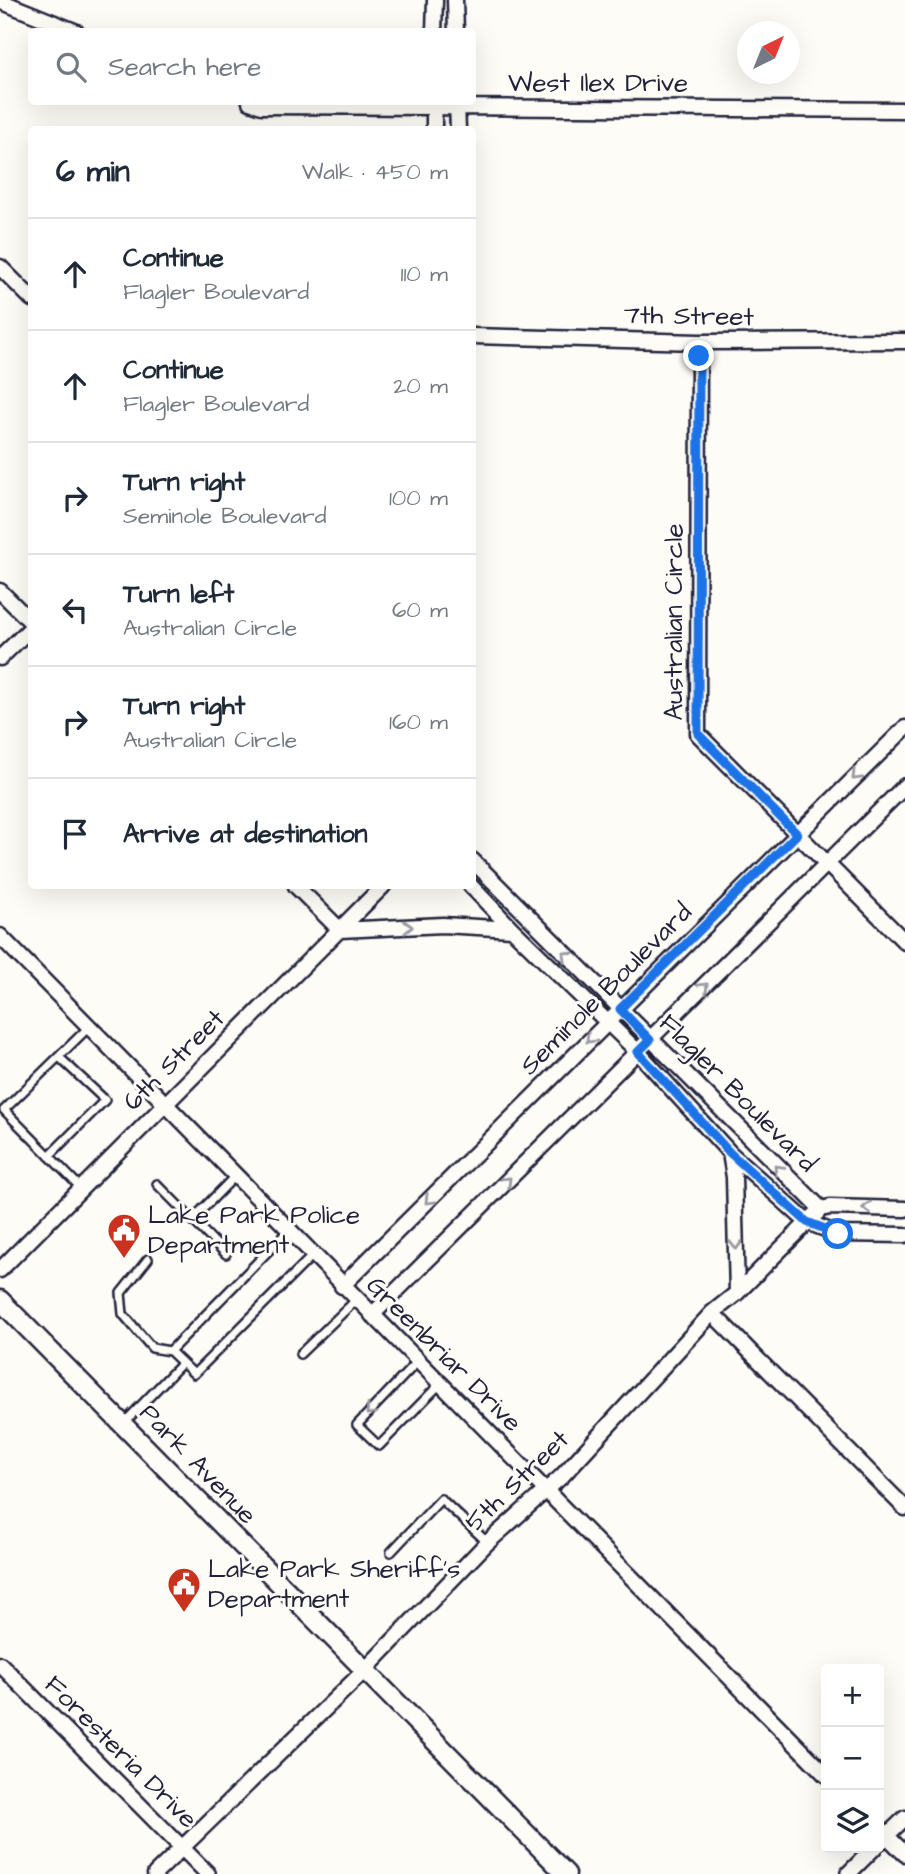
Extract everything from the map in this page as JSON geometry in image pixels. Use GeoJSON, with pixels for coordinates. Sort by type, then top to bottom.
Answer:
{"type":"FeatureCollection","features":[{"type":"Feature","properties":{"kind":"street"},"geometry":{"type":"LineString","coordinates":[[434,28],[435,0]]}},
{"type":"Feature","properties":{"kind":"street"},"geometry":{"type":"LineString","coordinates":[[455,0],[456,28]]}},
{"type":"Feature","properties":{"kind":"street"},"geometry":{"type":"LineString","coordinates":[[0,1],[67,28]]}},
{"type":"Feature","properties":{"kind":"street","name":"West Ilex Drive"},"geometry":{"type":"LineString","coordinates":[[476,104],[905,110]]}},
{"type":"Feature","properties":{"kind":"street","name":"West Ilex Drive"},"geometry":{"type":"LineString","coordinates":[[259,105],[348,105]]}},
{"type":"Feature","properties":{"kind":"street"},"geometry":{"type":"LineString","coordinates":[[434,105],[434,126]]}},
{"type":"Feature","properties":{"kind":"street"},"geometry":{"type":"LineString","coordinates":[[457,105],[458,126]]}},
{"type":"Feature","properties":{"kind":"street"},"geometry":{"type":"LineString","coordinates":[[0,267],[28,295]]}},
{"type":"Feature","properties":{"kind":"street","name":"7th Street"},"geometry":{"type":"LineString","coordinates":[[476,337],[699,342],[905,341]]}},
{"type":"Feature","properties":{"kind":"street","name":"Australian Circle"},"geometry":{"type":"LineString","coordinates":[[699,342],[698,734],[905,942]]}},
{"type":"Feature","properties":{"kind":"street"},"geometry":{"type":"LineString","coordinates":[[0,591],[28,621]]}},
{"type":"Feature","properties":{"kind":"street"},"geometry":{"type":"LineString","coordinates":[[0,658],[28,629]]}},
{"type":"Feature","properties":{"kind":"street","name":"Seminole Boulevard"},"geometry":{"type":"LineString","coordinates":[[342,1286],[905,728]]}},
{"type":"Feature","properties":{"kind":"street"},"geometry":{"type":"LineString","coordinates":[[372,1315],[905,786]]}},
{"type":"Feature","properties":{"kind":"street","name":"Flagler Boulevard"},"geometry":{"type":"LineString","coordinates":[[476,864],[821,1209],[905,1209]]}},
{"type":"Feature","properties":{"kind":"street"},"geometry":{"type":"LineString","coordinates":[[299,889],[340,930],[443,925],[512,929]]}},
{"type":"Feature","properties":{"kind":"street","name":"6th Street"},"geometry":{"type":"LineString","coordinates":[[0,1270],[380,889]]}},
{"type":"Feature","properties":{"kind":"street","name":"Flagler Boulevard"},"geometry":{"type":"LineString","coordinates":[[474,889],[638,1052],[730,1153],[807,1222],[838,1234],[905,1235]]}},
{"type":"Feature","properties":{"kind":"street","name":"Greenbriar Drive"},"geometry":{"type":"LineString","coordinates":[[0,936],[821,1770]]}},
{"type":"Feature","properties":{"kind":"street"},"geometry":{"type":"LineString","coordinates":[[730,1153],[734,1177],[737,1293]]}},
{"type":"Feature","properties":{"kind":"street","name":"5th Street"},"geometry":{"type":"LineString","coordinates":[[155,1874],[364,1671],[487,1543],[562,1476],[712,1312],[737,1293],[821,1209]]}},
{"type":"Feature","properties":{"kind":"street","name":"Park Avenue"},"geometry":{"type":"LineString","coordinates":[[0,1300],[566,1874]]}},
{"type":"Feature","properties":{"kind":"street"},"geometry":{"type":"LineString","coordinates":[[712,1312],[905,1508]]}},
{"type":"Feature","properties":{"kind":"street","name":"Foresteria Drive"},"geometry":{"type":"LineString","coordinates":[[0,1664],[208,1874]]}},
{"type":"Feature","properties":{"kind":"street"},"geometry":{"type":"LineString","coordinates":[[884,1834],[905,1818]]}},
{"type":"Feature","properties":{"kind":"street"},"geometry":{"type":"LineString","coordinates":[[884,1838],[905,1854]]}},
{"type":"Feature","properties":{"kind":"street"},"geometry":{"type":"LineString","coordinates":[[848,1874],[869,1853]]}},
{"type":"Feature","properties":{"kind":"lane"},"geometry":{"type":"LineString","coordinates":[[81,1188],[4,1110],[90,1026]]}},
{"type":"Feature","properties":{"kind":"lane"},"geometry":{"type":"LineString","coordinates":[[49,1156],[105,1100],[59,1057]]}},
{"type":"Feature","properties":{"kind":"lane"},"geometry":{"type":"LineString","coordinates":[[192,1220],[236,1175]]}},
{"type":"Feature","properties":{"kind":"lane"},"geometry":{"type":"LineString","coordinates":[[157,1184],[226,1254]]}},
{"type":"Feature","properties":{"kind":"lane"},"geometry":{"type":"LineString","coordinates":[[170,1351],[289,1230]]}},
{"type":"Feature","properties":{"kind":"lane"},"geometry":{"type":"LineString","coordinates":[[148,1259],[121,1293],[123,1314],[152,1348],[170,1351],[194,1374],[313,1255]]}},
{"type":"Feature","properties":{"kind":"lane"},"geometry":{"type":"LineString","coordinates":[[300,1354],[356,1300]]}},
{"type":"Feature","properties":{"kind":"lane"},"geometry":{"type":"LineString","coordinates":[[417,1362],[357,1425],[379,1446],[440,1384]]}},
{"type":"Feature","properties":{"kind":"lane"},"geometry":{"type":"LineString","coordinates":[[123,1424],[182,1363]]}},
{"type":"Feature","properties":{"kind":"lane"},"geometry":{"type":"LineString","coordinates":[[391,1552],[441,1499],[487,1543]]}},
{"type":"Feature","properties":{"kind":"place","name":"Lake Park Police Department"},"geometry":{"type":"Point","coordinates":[124,1260]}},
{"type":"Feature","properties":{"kind":"place","name":"Lake Park Sheriff's Department"},"geometry":{"type":"Point","coordinates":[184,1614]}},
{"type":"Feature","properties":{"kind":"route"},"geometry":{"type":"LineString","coordinates":[[699,356],[698,734],[797,834],[620,1009],[650,1040],[638,1052],[730,1153],[807,1222],[838,1234]]}}]}
